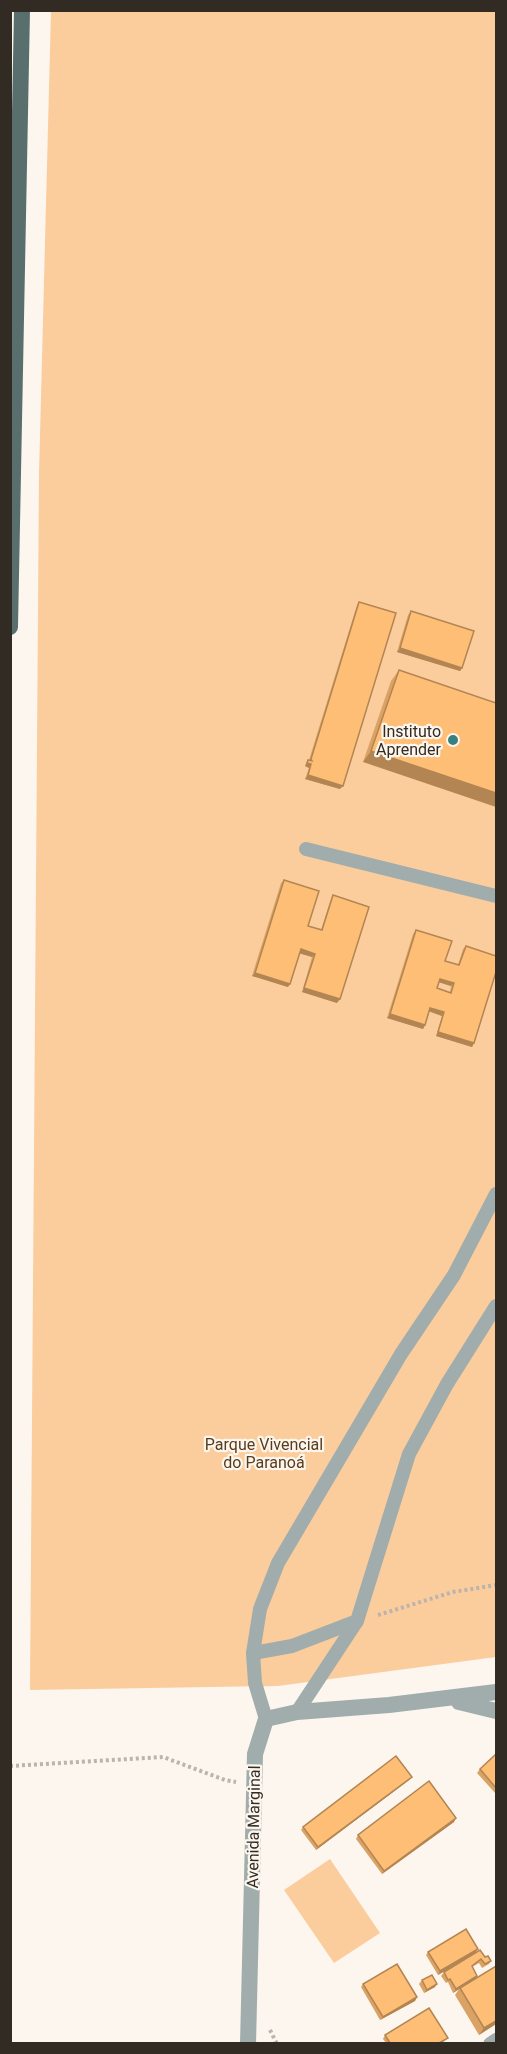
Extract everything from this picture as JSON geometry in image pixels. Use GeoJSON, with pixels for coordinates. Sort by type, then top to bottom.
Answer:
{"type":"FeatureCollection","features":[{"type":"Feature","properties":{"kind":"main road"},"geometry":{"type":"LineString","coordinates":[[10,627],[22,10]]}},
{"type":"Feature","properties":{"kind":"street"},"geometry":{"type":"LineString","coordinates":[[266,1719],[297,1712],[443,1700],[496,1692]]}},
{"type":"Feature","properties":{"kind":"street"},"geometry":{"type":"LineString","coordinates":[[443,1700],[496,1711]]}},
{"type":"Feature","properties":{"kind":"street","name":"Avenida Marginal"},"geometry":{"type":"LineString","coordinates":[[248,2043],[255,1754],[266,1719]]}},
{"type":"Feature","properties":{"kind":"lane"},"geometry":{"type":"LineString","coordinates":[[306,849],[496,896]]}},
{"type":"Feature","properties":{"kind":"lane"},"geometry":{"type":"LineString","coordinates":[[266,1719],[255,1683],[253,1653],[260,1609],[278,1563],[401,1354],[454,1275],[496,1194]]}},
{"type":"Feature","properties":{"kind":"lane"},"geometry":{"type":"LineString","coordinates":[[297,1712],[357,1621],[409,1454],[447,1384],[496,1306]]}},
{"type":"Feature","properties":{"kind":"lane"},"geometry":{"type":"LineString","coordinates":[[253,1653],[292,1646],[357,1621]]}},
{"type":"Feature","properties":{"kind":"lane"},"geometry":{"type":"LineString","coordinates":[[490,2043],[496,2040]]}},
{"type":"Feature","properties":{"kind":"path"},"geometry":{"type":"LineString","coordinates":[[357,1621],[453,1592],[496,1585]]}},
{"type":"Feature","properties":{"kind":"path"},"geometry":{"type":"LineString","coordinates":[[10,1766],[163,1756],[225,1780],[254,1785]]}},
{"type":"Feature","properties":{"kind":"green space","name":"Parque Vivencial do Paranoá"},"geometry":{"type":"Polygon","coordinates":[[[51,11],[496,11],[496,1657],[278,1686],[30,1690],[39,474],[51,11]]]}},
{"type":"Feature","properties":{"kind":"green space"},"geometry":{"type":"Polygon","coordinates":[[[330,1859],[380,1933],[334,1963],[284,1890],[330,1859]]]}},
{"type":"Feature","properties":{"kind":"building"},"geometry":{"type":"Polygon","coordinates":[[[359,602],[396,613],[343,786],[308,775],[311,764],[307,763],[308,760],[312,761],[359,602]]]}},
{"type":"Feature","properties":{"kind":"building"},"geometry":{"type":"Polygon","coordinates":[[[411,611],[474,631],[462,668],[400,648],[411,611]]]}},
{"type":"Feature","properties":{"kind":"building"},"geometry":{"type":"Polygon","coordinates":[[[399,670],[496,703],[496,793],[371,751],[399,670]]]}},
{"type":"Feature","properties":{"kind":"building"},"geometry":{"type":"Polygon","coordinates":[[[284,880],[319,891],[308,926],[322,930],[333,895],[369,907],[340,999],[304,988],[315,954],[301,949],[290,984],[255,973],[284,880]]]}},
{"type":"Feature","properties":{"kind":"building"},"geometry":{"type":"Polygon","coordinates":[[[416,930],[452,941],[445,961],[459,965],[466,946],[496,956],[496,972],[474,1043],[438,1032],[444,1012],[430,1008],[425,1025],[390,1014],[416,930]],[[440,979],[437,988],[451,993],[454,983],[440,979]]]}},
{"type":"Feature","properties":{"kind":"building"},"geometry":{"type":"Polygon","coordinates":[[[496,1754],[496,1788],[480,1769],[496,1754]]]}},
{"type":"Feature","properties":{"kind":"building"},"geometry":{"type":"Polygon","coordinates":[[[396,1756],[412,1777],[318,1847],[303,1827],[396,1756]]]}},
{"type":"Feature","properties":{"kind":"building"},"geometry":{"type":"Polygon","coordinates":[[[429,1781],[456,1818],[384,1871],[358,1835],[429,1781]]]}},
{"type":"Feature","properties":{"kind":"building"},"geometry":{"type":"Polygon","coordinates":[[[466,1929],[478,1949],[440,1971],[428,1952],[466,1929]]]}},
{"type":"Feature","properties":{"kind":"building"},"geometry":{"type":"Polygon","coordinates":[[[480,1950],[491,1961],[485,1964],[481,1959],[472,1966],[477,1976],[456,1989],[444,1972],[480,1950]]]}},
{"type":"Feature","properties":{"kind":"building"},"geometry":{"type":"Polygon","coordinates":[[[397,1964],[417,1997],[383,2017],[363,1984],[397,1964]]]}},
{"type":"Feature","properties":{"kind":"building"},"geometry":{"type":"Polygon","coordinates":[[[496,1966],[496,2021],[484,2028],[460,1988],[496,1966]]]}},
{"type":"Feature","properties":{"kind":"building"},"geometry":{"type":"Polygon","coordinates":[[[432,1975],[437,1984],[427,1990],[422,1980],[432,1975]]]}},
{"type":"Feature","properties":{"kind":"building"},"geometry":{"type":"Polygon","coordinates":[[[429,2008],[448,2038],[439,2043],[390,2043],[385,2035],[429,2008]]]}},
{"type":"Feature","properties":{"kind":"place","name":"Instituto Aprender"},"geometry":{"type":"Point","coordinates":[453,740]}}]}
